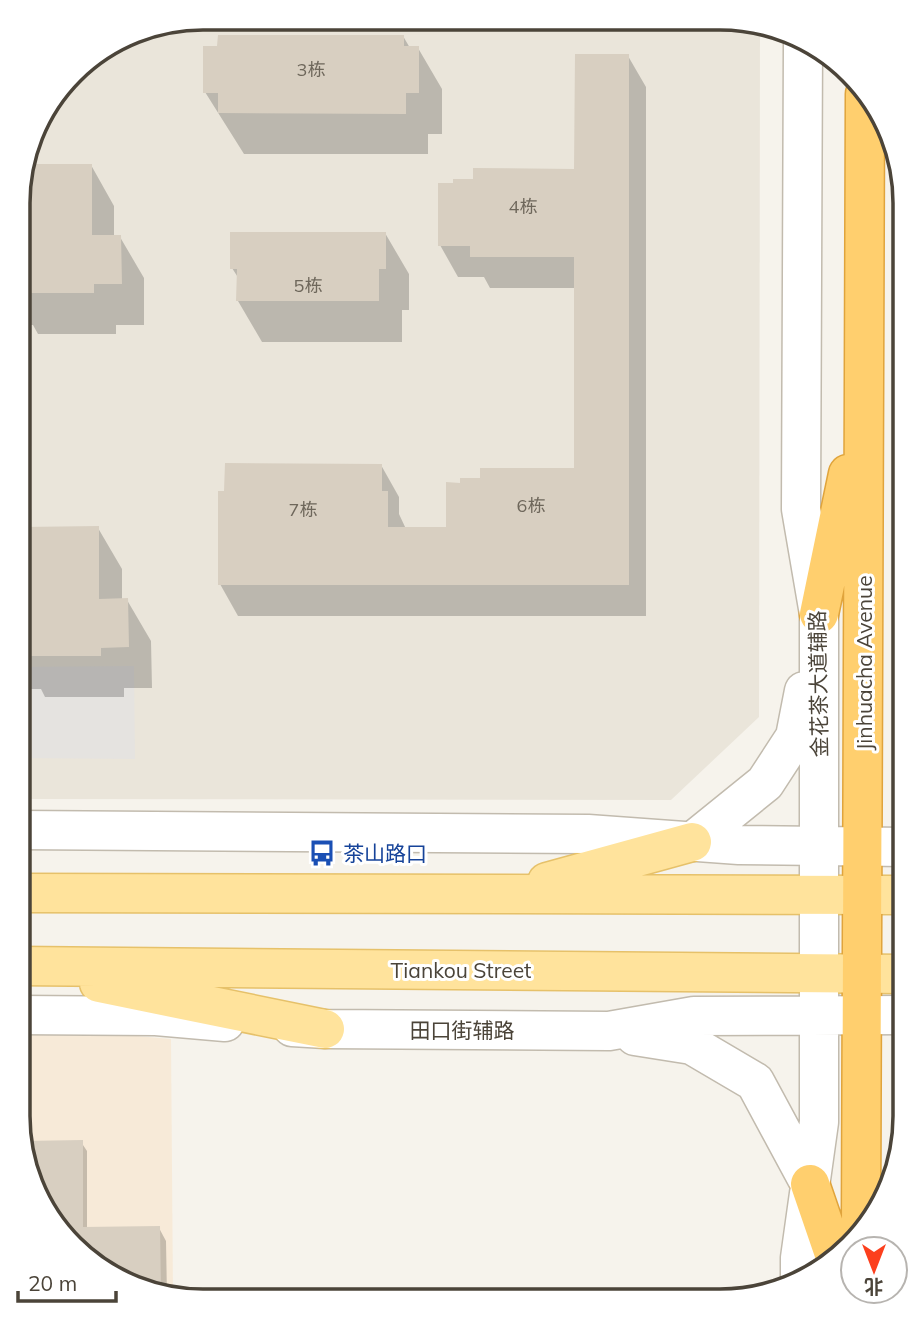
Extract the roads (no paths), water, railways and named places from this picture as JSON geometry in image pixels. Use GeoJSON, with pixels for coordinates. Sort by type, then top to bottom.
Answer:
{"type":"FeatureCollection","features":[{"type":"Feature","properties":{"kind":"highway","name":"Jinhuacha Avenue"},"geometry":{"type":"LineString","coordinates":[[861,1216],[865,109]]}},
{"type":"Feature","properties":{"kind":"highway"},"geometry":{"type":"LineString","coordinates":[[819,614],[864,397]]}},
{"type":"Feature","properties":{"kind":"highway"},"geometry":{"type":"LineString","coordinates":[[810,1184],[832,1248]]}},
{"type":"Feature","properties":{"kind":"main road"},"geometry":{"type":"LineString","coordinates":[[501,895],[692,842]]}},
{"type":"Feature","properties":{"kind":"main road"},"geometry":{"type":"LineString","coordinates":[[30,893],[893,895]]}},
{"type":"Feature","properties":{"kind":"main road","name":"Tiankou Street"},"geometry":{"type":"LineString","coordinates":[[30,967],[893,974]]}},
{"type":"Feature","properties":{"kind":"main road"},"geometry":{"type":"LineString","coordinates":[[30,969],[325,1030]]}},
{"type":"Feature","properties":{"kind":"street","name":"金花茶大道辅路"},"geometry":{"type":"LineString","coordinates":[[800,1269],[819,1122],[819,614],[801,509],[803,51]]}},
{"type":"Feature","properties":{"kind":"street"},"geometry":{"type":"LineString","coordinates":[[692,842],[765,783],[795,737],[819,614]]}},
{"type":"Feature","properties":{"kind":"street"},"geometry":{"type":"LineString","coordinates":[[30,830],[588,834],[692,842],[893,847]]}},
{"type":"Feature","properties":{"kind":"street","name":"田口街辅路"},"geometry":{"type":"LineString","coordinates":[[30,1016],[156,1016],[325,1030],[609,1031],[694,1016],[893,1015]]}},
{"type":"Feature","properties":{"kind":"street"},"geometry":{"type":"LineString","coordinates":[[609,1031],[692,1045],[755,1082],[810,1184]]}},
{"type":"Feature","properties":{"kind":"place","name":"茶山路口"},"geometry":{"type":"Point","coordinates":[322,853]}}]}
